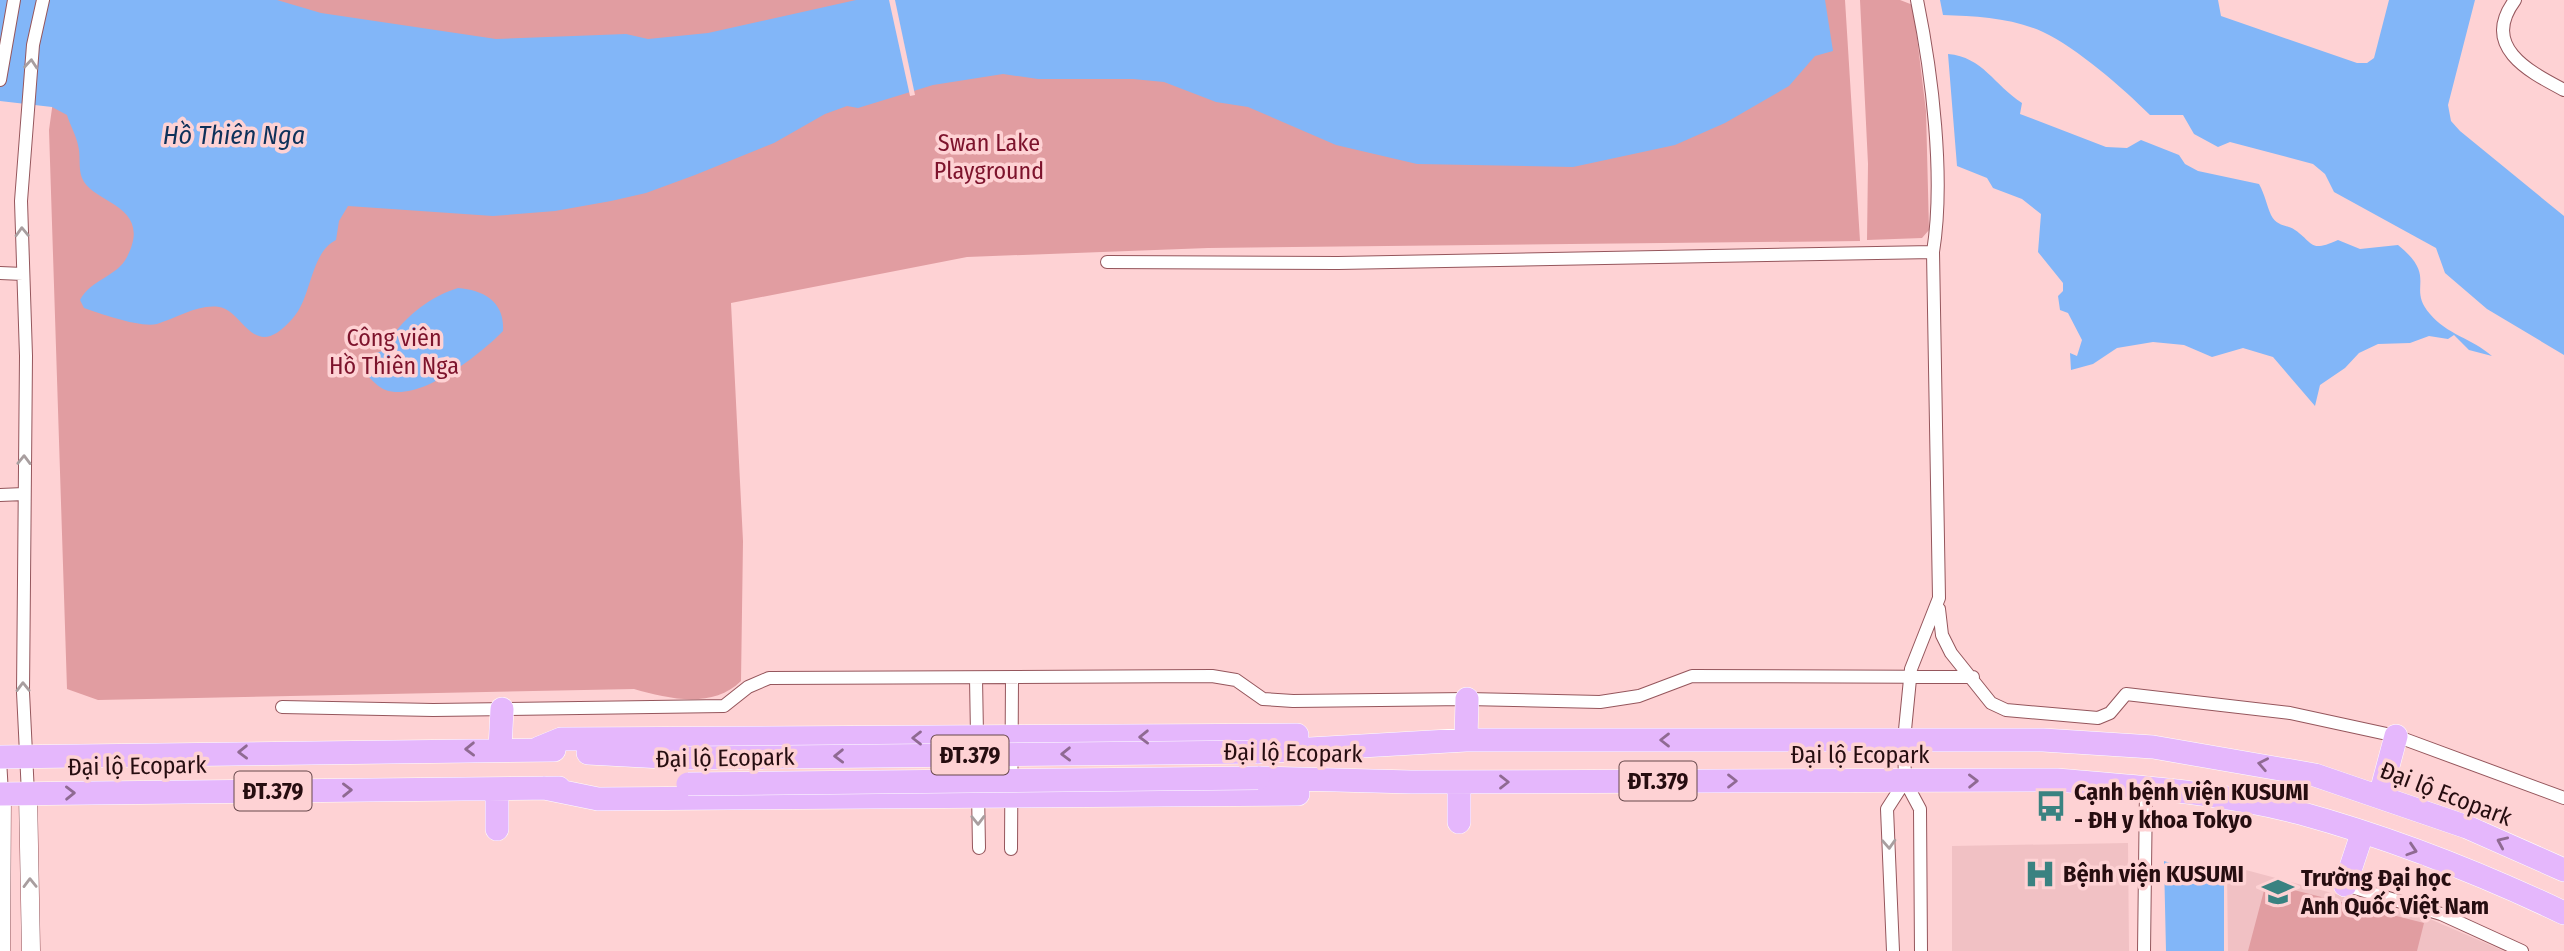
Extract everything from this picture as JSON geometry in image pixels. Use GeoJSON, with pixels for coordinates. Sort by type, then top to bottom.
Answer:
{"type":"FeatureCollection","features":[{"type":"Feature","properties":{"kind":"highway"},"geometry":{"type":"LineString","coordinates":[[1466,740],[1467,699]]}},
{"type":"Feature","properties":{"kind":"highway"},"geometry":{"type":"LineString","coordinates":[[500,749],[502,709]]}},
{"type":"Feature","properties":{"kind":"highway"},"geometry":{"type":"LineString","coordinates":[[539,748],[561,739],[1380,734],[1432,741]]}},
{"type":"Feature","properties":{"kind":"highway"},"geometry":{"type":"LineString","coordinates":[[2380,796],[2396,736]]}},
{"type":"Feature","properties":{"kind":"highway","name":"Đại lộ Ecopark"},"geometry":{"type":"LineString","coordinates":[[0,758],[27,755],[539,748],[682,758],[1257,752],[1466,740],[2043,740],[2153,747],[2315,775],[2467,827],[2564,870]]}},
{"type":"Feature","properties":{"kind":"highway","name":"Đại lộ Ecopark"},"geometry":{"type":"LineString","coordinates":[[1,794],[1258,778],[1411,782],[2057,780],[2146,787],[2299,813],[2464,867],[2564,914]]}},
{"type":"Feature","properties":{"kind":"highway"},"geometry":{"type":"LineString","coordinates":[[544,788],[598,799],[1376,793],[1411,782]]}},
{"type":"Feature","properties":{"kind":"highway"},"geometry":{"type":"LineString","coordinates":[[1459,782],[1459,822]]}},
{"type":"Feature","properties":{"kind":"highway"},"geometry":{"type":"LineString","coordinates":[[497,829],[498,789]]}},
{"type":"Feature","properties":{"kind":"highway"},"geometry":{"type":"LineString","coordinates":[[2345,885],[2362,834]]}},
{"type":"Feature","properties":{"kind":"main road"},"geometry":{"type":"LineString","coordinates":[[1,794],[1,951]]}},
{"type":"Feature","properties":{"kind":"main road"},"geometry":{"type":"LineString","coordinates":[[28,794],[31,951]]}},
{"type":"Feature","properties":{"kind":"street"},"geometry":{"type":"LineString","coordinates":[[0,80],[14,0]]}},
{"type":"Feature","properties":{"kind":"street"},"geometry":{"type":"LineString","coordinates":[[28,794],[23,692],[21,201],[33,45],[43,0]]}},
{"type":"Feature","properties":{"kind":"street"},"geometry":{"type":"LineString","coordinates":[[1916,0],[1934,127],[1937,226],[1933,251],[1939,598],[1942,635],[1951,653],[1973,677],[1991,703],[2006,710],[2098,718],[2110,713],[2126,694],[2290,713],[2396,736],[2564,798]]}},
{"type":"Feature","properties":{"kind":"street"},"geometry":{"type":"LineString","coordinates":[[2515,0],[2506,22],[2509,51],[2530,72],[2564,90]]}},
{"type":"Feature","properties":{"kind":"street"},"geometry":{"type":"LineString","coordinates":[[1107,262],[1338,263],[1933,251]]}},
{"type":"Feature","properties":{"kind":"street"},"geometry":{"type":"LineString","coordinates":[[0,273],[23,274]]}},
{"type":"Feature","properties":{"kind":"street"},"geometry":{"type":"LineString","coordinates":[[0,495],[24,494]]}},
{"type":"Feature","properties":{"kind":"street"},"geometry":{"type":"LineString","coordinates":[[1922,951],[1920,809],[1905,781],[1905,740],[1909,677],[1939,598]]}},
{"type":"Feature","properties":{"kind":"street"},"geometry":{"type":"LineString","coordinates":[[282,707],[502,709],[724,706],[748,687],[769,678],[1212,676],[1236,680],[1263,699],[1600,702],[1639,696],[1692,676],[1973,677]]}},
{"type":"Feature","properties":{"kind":"street"},"geometry":{"type":"LineString","coordinates":[[976,678],[979,848]]}},
{"type":"Feature","properties":{"kind":"street"},"geometry":{"type":"LineString","coordinates":[[1011,849],[1012,678]]}},
{"type":"Feature","properties":{"kind":"street"},"geometry":{"type":"LineString","coordinates":[[0,758],[1,794]]}},
{"type":"Feature","properties":{"kind":"street"},"geometry":{"type":"LineString","coordinates":[[1894,951],[1887,809],[1905,781]]}},
{"type":"Feature","properties":{"kind":"street"},"geometry":{"type":"LineString","coordinates":[[2144,951],[2146,787]]}},
{"type":"Feature","properties":{"kind":"street"},"geometry":{"type":"LineString","coordinates":[[2345,885],[2441,914],[2522,951]]}},
{"type":"Feature","properties":{"kind":"shaded area","name":"Bệnh viện KUSUMI"},"geometry":{"type":"Polygon","coordinates":[[[2128,843],[2129,951],[1952,951],[1952,846],[2128,843]]]}},
{"type":"Feature","properties":{"kind":"shaded area","name":"Trường Đại học Anh Quốc Việt Nam"},"geometry":{"type":"Polygon","coordinates":[[[2227,865],[2430,919],[2504,951],[2228,951],[2227,865]]]}},
{"type":"Feature","properties":{"kind":"green space","name":"Công viên Hồ Thiên Nga"},"geometry":{"type":"Polygon","coordinates":[[[67,0],[1845,0],[1860,241],[1208,248],[967,257],[731,303],[743,541],[741,681],[730,690],[690,699],[634,689],[98,700],[67,689],[49,130],[67,0]]]}},
{"type":"Feature","properties":{"kind":"green space"},"geometry":{"type":"Polygon","coordinates":[[[1860,0],[1900,0],[1913,5],[1926,111],[1929,230],[1922,238],[1867,240],[1868,164],[1860,0]]]}},
{"type":"Feature","properties":{"kind":"green space","name":"Trường Đại học Anh Quốc Việt Nam"},"geometry":{"type":"Polygon","coordinates":[[[2266,883],[2424,923],[2417,951],[2248,951],[2266,883]]]}},
{"type":"Feature","properties":{"kind":"water","name":"Hồ Thiên Nga"},"geometry":{"type":"Polygon","coordinates":[[[0,0],[277,0],[321,13],[496,39],[626,34],[648,39],[708,33],[856,0],[1825,0],[1833,51],[1815,56],[1789,86],[1725,123],[1675,145],[1573,167],[1417,164],[1336,145],[1248,107],[1216,102],[1164,82],[1133,79],[1038,79],[1003,74],[933,85],[858,108],[847,106],[825,114],[774,143],[695,175],[646,193],[611,201],[555,211],[493,216],[348,206],[339,221],[336,240],[327,246],[321,255],[299,309],[279,331],[268,337],[250,331],[228,310],[219,307],[195,309],[150,325],[121,320],[84,308],[80,300],[85,293],[123,264],[133,239],[133,226],[118,207],[88,187],[82,178],[78,145],[67,115],[52,107],[0,101],[0,0]]]}},
{"type":"Feature","properties":{"kind":"water"},"geometry":{"type":"Polygon","coordinates":[[[1940,0],[2218,0],[2221,16],[2357,63],[2367,63],[2374,58],[2389,0],[2475,0],[2448,105],[2451,121],[2564,216],[2564,355],[2487,309],[2445,273],[2436,248],[2334,192],[2325,174],[2313,164],[2230,142],[2218,147],[2194,134],[2183,115],[2150,115],[2085,58],[2043,32],[2007,21],[1943,15],[1940,0]]]}},
{"type":"Feature","properties":{"kind":"water"},"geometry":{"type":"Polygon","coordinates":[[[1948,54],[1970,60],[1988,73],[2022,103],[2020,114],[2106,147],[2127,148],[2141,140],[2179,155],[2185,164],[2198,171],[2259,184],[2273,219],[2295,230],[2313,245],[2322,246],[2338,240],[2360,249],[2398,245],[2417,266],[2423,305],[2430,314],[2444,327],[2492,356],[2469,350],[2454,335],[2448,339],[2429,336],[2410,343],[2378,344],[2359,353],[2345,368],[2320,385],[2315,406],[2273,357],[2243,348],[2212,357],[2184,345],[2153,342],[2117,348],[2093,364],[2071,370],[2070,353],[2077,356],[2082,340],[2068,313],[2060,310],[2058,296],[2063,291],[2063,283],[2038,252],[2041,214],[2022,199],[1993,188],[1987,178],[1957,166],[1948,54]]]}},
{"type":"Feature","properties":{"kind":"water"},"geometry":{"type":"Polygon","coordinates":[[[458,288],[476,291],[491,299],[500,312],[503,331],[461,366],[423,387],[405,392],[388,391],[375,383],[365,371],[366,358],[387,348],[397,330],[417,310],[433,299],[458,288]]]}},
{"type":"Feature","properties":{"kind":"water"},"geometry":{"type":"Polygon","coordinates":[[[2164,861],[2224,880],[2224,951],[2166,951],[2164,861]]]}},
{"type":"Feature","properties":{"kind":"pier"},"geometry":{"type":"Polygon","coordinates":[[[889,0],[895,0],[915,95],[910,96],[889,0]]]}},
{"type":"Feature","properties":{"kind":"place","name":"Cạnh bệnh viện KUSUMI - ĐH y khoa Tokyo"},"geometry":{"type":"Point","coordinates":[2051,806]}},
{"type":"Feature","properties":{"kind":"place","name":"Bệnh viện KUSUMI"},"geometry":{"type":"Point","coordinates":[2040,874]}},
{"type":"Feature","properties":{"kind":"place","name":"Trường Đại học Anh Quốc Việt Nam"},"geometry":{"type":"Point","coordinates":[2278,892]}},
{"type":"Feature","properties":{"kind":"park label","name":"Swan Lake Playground"},"geometry":{"type":"Point","coordinates":[989,157]}}]}
